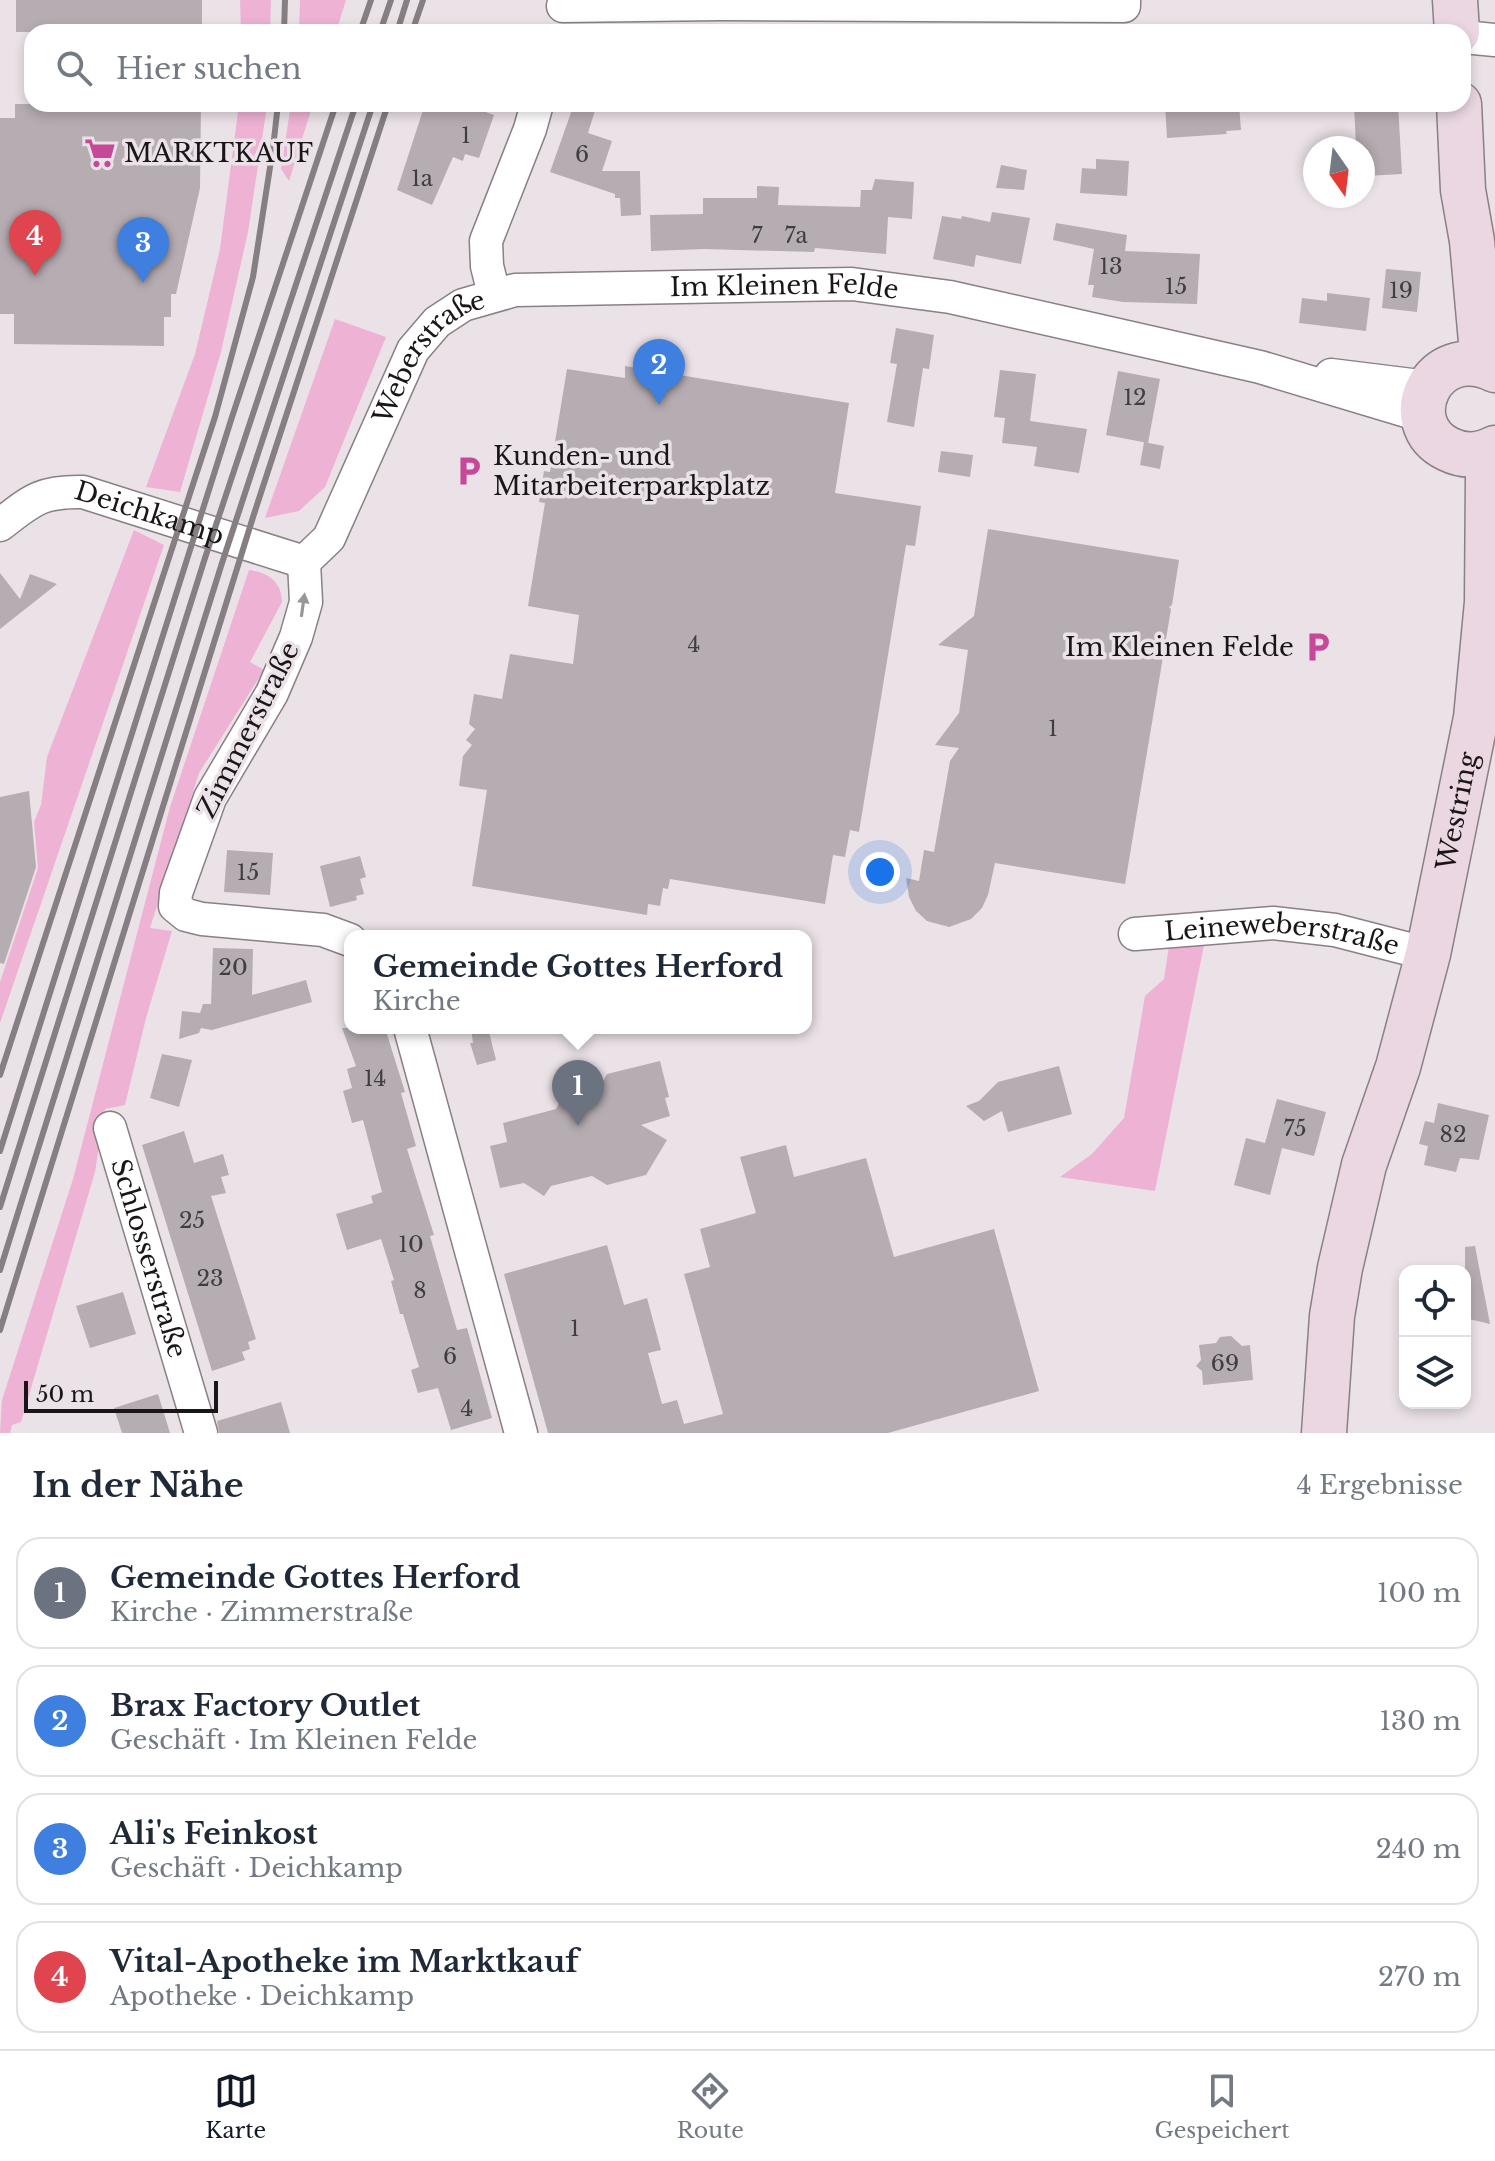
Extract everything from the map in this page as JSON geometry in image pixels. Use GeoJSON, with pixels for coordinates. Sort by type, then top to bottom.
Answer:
{"type":"FeatureCollection","features":[{"type":"Feature","properties":{"kind":"street"},"geometry":{"type":"LineString","coordinates":[[1455,0],[1456,24]]}},
{"type":"Feature","properties":{"kind":"street"},"geometry":{"type":"LineString","coordinates":[[561,13],[721,4],[1124,3]]}},
{"type":"Feature","properties":{"kind":"street"},"geometry":{"type":"LineString","coordinates":[[1471,38],[1495,40]]}},
{"type":"Feature","properties":{"kind":"street","name":"Weberstraße"},"geometry":{"type":"LineString","coordinates":[[304,562],[329,538],[413,350],[437,322],[463,305],[494,294],[487,266],[486,241],[535,112]]}},
{"type":"Feature","properties":{"kind":"street"},"geometry":{"type":"LineString","coordinates":[[1459,112],[1463,190],[1472,241],[1457,380],[1428,431],[1441,446],[1482,451]]}},
{"type":"Feature","properties":{"kind":"street","name":"Im Kleinen Felde"},"geometry":{"type":"LineString","coordinates":[[494,294],[515,290],[583,288],[852,284],[950,297],[1260,367],[1457,380]]}},
{"type":"Feature","properties":{"kind":"street","name":"Westring"},"geometry":{"type":"LineString","coordinates":[[1324,1433],[1332,1316],[1340,1268],[1364,1165],[1378,1072],[1416,951],[1464,599],[1466,539],[1482,451]]}},
{"type":"Feature","properties":{"kind":"street","name":"Deichkamp"},"geometry":{"type":"LineString","coordinates":[[0,525],[29,502],[55,491],[83,492],[304,562]]}},
{"type":"Feature","properties":{"kind":"street","name":"Zimmerstraße"},"geometry":{"type":"LineString","coordinates":[[304,562],[306,602],[296,637],[272,693],[210,798],[176,893],[175,906],[186,915],[202,919],[323,930],[344,938]]}},
{"type":"Feature","properties":{"kind":"street","name":"Leineweberstraße"},"geometry":{"type":"LineString","coordinates":[[1135,934],[1273,923],[1335,930],[1416,951]]}},
{"type":"Feature","properties":{"kind":"street"},"geometry":{"type":"LineString","coordinates":[[412,1034],[430,1091],[521,1433]]}},
{"type":"Feature","properties":{"kind":"street","name":"Schlosserstraße"},"geometry":{"type":"LineString","coordinates":[[110,1128],[201,1433]]}},
{"type":"Feature","properties":{"kind":"street","name":"Westring"},"geometry":{"type":"LineString","coordinates":[[1328,1377],[1339,1433]]}},
{"type":"Feature","properties":{"kind":"shaded area"},"geometry":{"type":"Polygon","coordinates":[[[240,0],[271,0],[270,24],[241,24],[240,0]]]}},
{"type":"Feature","properties":{"kind":"shaded area"},"geometry":{"type":"Polygon","coordinates":[[[300,0],[346,0],[338,24],[299,24],[300,0]]]}},
{"type":"Feature","properties":{"kind":"shaded area"},"geometry":{"type":"Polygon","coordinates":[[[238,112],[266,112],[248,232],[221,352],[180,492],[146,487],[195,354],[220,249],[238,112]]]}},
{"type":"Feature","properties":{"kind":"shaded area"},"geometry":{"type":"Polygon","coordinates":[[[290,112],[311,112],[289,181],[281,169],[290,112]]]}},
{"type":"Feature","properties":{"kind":"shaded area"},"geometry":{"type":"Polygon","coordinates":[[[335,319],[386,337],[325,487],[299,511],[265,518],[335,319]]]}},
{"type":"Feature","properties":{"kind":"shaded area"},"geometry":{"type":"Polygon","coordinates":[[[134,530],[164,545],[0,1023],[0,982],[38,868],[34,822],[41,805],[47,757],[134,530]]]}},
{"type":"Feature","properties":{"kind":"shaded area"},"geometry":{"type":"Polygon","coordinates":[[[249,570],[273,579],[281,595],[282,602],[250,662],[264,670],[199,773],[150,928],[172,931],[146,1018],[125,1105],[105,1109],[95,1172],[21,1422],[12,1425],[10,1433],[0,1433],[2,1400],[73,1179],[170,807],[249,570]]]}},
{"type":"Feature","properties":{"kind":"shaded area"},"geometry":{"type":"Polygon","coordinates":[[[1205,940],[1155,1191],[1060,1177],[1092,1154],[1124,1118],[1145,996],[1164,979],[1169,946],[1205,940]]]}},
{"type":"Feature","properties":{"kind":"building"},"geometry":{"type":"Polygon","coordinates":[[[16,0],[202,0],[202,24],[24,24],[24,32],[16,32],[16,0]]]}},
{"type":"Feature","properties":{"kind":"building","name":"MARKTKAUF"},"geometry":{"type":"Polygon","coordinates":[[[15,104],[24,104],[24,112],[201,112],[200,188],[176,294],[171,294],[171,317],[164,317],[164,346],[14,344],[14,314],[0,314],[0,118],[15,118],[15,104]]]}},
{"type":"Feature","properties":{"kind":"building"},"geometry":{"type":"Polygon","coordinates":[[[422,112],[486,112],[494,115],[479,158],[465,154],[463,161],[453,157],[432,205],[397,190],[422,112]]]}},
{"type":"Feature","properties":{"kind":"building"},"geometry":{"type":"Polygon","coordinates":[[[571,112],[595,112],[588,133],[612,141],[602,171],[640,171],[641,215],[621,216],[620,198],[615,198],[615,194],[550,172],[571,112]]]}},
{"type":"Feature","properties":{"kind":"building"},"geometry":{"type":"Polygon","coordinates":[[[1165,112],[1240,112],[1241,130],[1226,131],[1227,134],[1167,138],[1165,112]]]}},
{"type":"Feature","properties":{"kind":"building"},"geometry":{"type":"Polygon","coordinates":[[[1354,112],[1398,112],[1402,174],[1375,176],[1375,136],[1356,136],[1354,112]]]}},
{"type":"Feature","properties":{"kind":"building"},"geometry":{"type":"Polygon","coordinates":[[[1096,159],[1129,161],[1127,196],[1080,193],[1082,168],[1096,169],[1096,159]]]}},
{"type":"Feature","properties":{"kind":"building"},"geometry":{"type":"Polygon","coordinates":[[[1001,165],[1027,170],[1024,190],[996,188],[1001,165]]]}},
{"type":"Feature","properties":{"kind":"building"},"geometry":{"type":"Polygon","coordinates":[[[875,179],[914,182],[912,219],[888,217],[886,254],[815,248],[814,252],[651,251],[650,215],[703,214],[703,198],[757,198],[757,186],[779,187],[778,205],[860,207],[861,190],[872,190],[875,179]]]}},
{"type":"Feature","properties":{"kind":"building"},"geometry":{"type":"Polygon","coordinates":[[[992,212],[1030,218],[1021,264],[976,255],[974,267],[933,259],[942,216],[961,219],[962,216],[990,222],[992,212]]]}},
{"type":"Feature","properties":{"kind":"building"},"geometry":{"type":"Polygon","coordinates":[[[1056,223],[1127,235],[1125,251],[1200,254],[1197,304],[1123,302],[1092,297],[1094,285],[1088,285],[1094,249],[1053,240],[1056,223]]]}},
{"type":"Feature","properties":{"kind":"building"},"geometry":{"type":"Polygon","coordinates":[[[1386,269],[1421,272],[1417,312],[1382,308],[1386,269]]]}},
{"type":"Feature","properties":{"kind":"building"},"geometry":{"type":"Polygon","coordinates":[[[1327,293],[1370,298],[1366,331],[1299,323],[1302,298],[1327,301],[1327,293]]]}},
{"type":"Feature","properties":{"kind":"building"},"geometry":{"type":"Polygon","coordinates":[[[896,328],[934,335],[929,369],[923,368],[914,427],[887,422],[897,364],[890,363],[896,328]]]}},
{"type":"Feature","properties":{"kind":"building"},"geometry":{"type":"Polygon","coordinates":[[[625,366],[849,403],[835,493],[921,506],[915,546],[906,545],[859,832],[850,830],[845,857],[833,855],[825,904],[670,879],[668,889],[663,888],[660,906],[648,904],[647,915],[472,886],[487,790],[459,786],[463,756],[472,745],[466,740],[475,729],[469,724],[474,694],[502,699],[510,654],[573,664],[579,615],[528,606],[545,503],[539,502],[544,471],[550,472],[567,369],[625,378],[625,366]]]}},
{"type":"Feature","properties":{"kind":"building"},"geometry":{"type":"Polygon","coordinates":[[[1000,370],[1036,374],[1030,421],[1087,429],[1079,473],[1034,466],[1037,447],[1002,443],[1005,418],[994,417],[1000,370]]]}},
{"type":"Feature","properties":{"kind":"building"},"geometry":{"type":"Polygon","coordinates":[[[1118,371],[1160,379],[1148,443],[1106,435],[1118,371]]]}},
{"type":"Feature","properties":{"kind":"building"},"geometry":{"type":"Polygon","coordinates":[[[1144,442],[1164,446],[1160,469],[1140,465],[1144,442]]]}},
{"type":"Feature","properties":{"kind":"building"},"geometry":{"type":"Polygon","coordinates":[[[941,451],[973,455],[970,477],[938,472],[941,451]]]}},
{"type":"Feature","properties":{"kind":"building"},"geometry":{"type":"Polygon","coordinates":[[[988,529],[1179,560],[1125,884],[995,863],[982,908],[971,919],[949,927],[927,921],[916,911],[909,897],[906,878],[919,881],[924,850],[934,852],[950,761],[959,748],[935,745],[959,713],[968,650],[938,645],[974,616],[988,529]]]}},
{"type":"Feature","properties":{"kind":"building"},"geometry":{"type":"Polygon","coordinates":[[[0,573],[20,599],[30,574],[57,584],[0,629],[0,573]]]}},
{"type":"Feature","properties":{"kind":"building"},"geometry":{"type":"Polygon","coordinates":[[[29,791],[36,867],[4,964],[0,963],[0,797],[29,791]]]}},
{"type":"Feature","properties":{"kind":"building"},"geometry":{"type":"Polygon","coordinates":[[[227,850],[273,853],[270,895],[224,892],[227,850]]]}},
{"type":"Feature","properties":{"kind":"building"},"geometry":{"type":"Polygon","coordinates":[[[360,856],[366,877],[360,879],[364,894],[356,896],[357,900],[330,907],[320,866],[360,856]]]}},
{"type":"Feature","properties":{"kind":"building"},"geometry":{"type":"Polygon","coordinates":[[[213,948],[253,949],[252,995],[306,980],[312,1002],[212,1030],[201,1028],[199,1033],[179,1039],[182,1011],[200,1013],[203,1004],[211,1004],[213,948]]]}},
{"type":"Feature","properties":{"kind":"building"},"geometry":{"type":"Polygon","coordinates":[[[344,1034],[387,1034],[405,1092],[401,1093],[416,1146],[407,1149],[434,1235],[430,1236],[457,1330],[467,1328],[492,1418],[451,1430],[438,1388],[418,1393],[411,1370],[419,1367],[403,1314],[400,1314],[391,1281],[394,1280],[381,1239],[347,1250],[336,1214],[373,1203],[371,1196],[382,1192],[363,1120],[352,1123],[343,1091],[352,1088],[347,1069],[356,1066],[344,1034]]]}},
{"type":"Feature","properties":{"kind":"building"},"geometry":{"type":"Polygon","coordinates":[[[472,1034],[490,1034],[496,1060],[477,1065],[470,1043],[473,1043],[472,1034]]]}},
{"type":"Feature","properties":{"kind":"building"},"geometry":{"type":"Polygon","coordinates":[[[162,1054],[192,1060],[179,1107],[150,1098],[162,1054]]]}},
{"type":"Feature","properties":{"kind":"building"},"geometry":{"type":"Polygon","coordinates":[[[660,1061],[669,1097],[665,1098],[670,1116],[641,1125],[667,1140],[646,1175],[607,1185],[592,1176],[551,1186],[544,1196],[524,1183],[500,1188],[490,1146],[507,1142],[503,1123],[556,1109],[571,1083],[594,1097],[607,1074],[660,1061]]]}},
{"type":"Feature","properties":{"kind":"building"},"geometry":{"type":"Polygon","coordinates":[[[1059,1066],[1072,1114],[1008,1132],[1002,1111],[984,1121],[966,1106],[979,1101],[998,1082],[1059,1066]]]}},
{"type":"Feature","properties":{"kind":"building"},"geometry":{"type":"Polygon","coordinates":[[[1277,1099],[1326,1112],[1314,1156],[1282,1148],[1270,1195],[1234,1185],[1246,1138],[1265,1143],[1277,1099]]]}},
{"type":"Feature","properties":{"kind":"building"},"geometry":{"type":"Polygon","coordinates":[[[1438,1103],[1489,1115],[1479,1160],[1460,1158],[1456,1172],[1424,1165],[1428,1146],[1419,1144],[1425,1121],[1434,1123],[1438,1103]]]}},
{"type":"Feature","properties":{"kind":"building"},"geometry":{"type":"Polygon","coordinates":[[[184,1131],[194,1163],[223,1154],[229,1175],[221,1177],[226,1193],[211,1196],[256,1339],[248,1342],[250,1349],[242,1352],[245,1360],[212,1371],[142,1145],[184,1131]]]}},
{"type":"Feature","properties":{"kind":"building"},"geometry":{"type":"Polygon","coordinates":[[[786,1145],[794,1177],[866,1158],[894,1257],[994,1229],[1039,1391],[888,1433],[548,1433],[504,1274],[607,1245],[624,1305],[647,1298],[661,1350],[648,1353],[662,1404],[677,1400],[684,1424],[723,1414],[684,1274],[710,1267],[700,1229],[756,1213],[740,1157],[786,1145]]]}},
{"type":"Feature","properties":{"kind":"building"},"geometry":{"type":"Polygon","coordinates":[[[1475,1246],[1490,1324],[1471,1319],[1471,1265],[1465,1265],[1465,1247],[1475,1246]]]}},
{"type":"Feature","properties":{"kind":"building"},"geometry":{"type":"Polygon","coordinates":[[[123,1292],[136,1334],[90,1348],[76,1306],[123,1292]]]}},
{"type":"Feature","properties":{"kind":"building"},"geometry":{"type":"Polygon","coordinates":[[[1231,1336],[1242,1346],[1250,1345],[1253,1380],[1203,1385],[1202,1371],[1196,1366],[1201,1360],[1199,1345],[1216,1343],[1220,1337],[1231,1336]]]}},
{"type":"Feature","properties":{"kind":"building"},"geometry":{"type":"Polygon","coordinates":[[[158,1394],[170,1433],[122,1433],[114,1408],[158,1394]]]}},
{"type":"Feature","properties":{"kind":"building"},"geometry":{"type":"Polygon","coordinates":[[[281,1402],[290,1433],[219,1433],[217,1421],[281,1402]]]}},
{"type":"Feature","properties":{"kind":"railway"},"geometry":{"type":"LineString","coordinates":[[284,24],[285,0]]}},
{"type":"Feature","properties":{"kind":"railway"},"geometry":{"type":"LineString","coordinates":[[363,24],[371,0]]}},
{"type":"Feature","properties":{"kind":"railway"},"geometry":{"type":"LineString","coordinates":[[383,24],[391,0]]}},
{"type":"Feature","properties":{"kind":"railway"},"geometry":{"type":"LineString","coordinates":[[400,24],[407,0]]}},
{"type":"Feature","properties":{"kind":"railway"},"geometry":{"type":"LineString","coordinates":[[415,24],[423,0]]}},
{"type":"Feature","properties":{"kind":"railway"},"geometry":{"type":"LineString","coordinates":[[0,1075],[215,417],[253,277],[277,112]]}},
{"type":"Feature","properties":{"kind":"railway"},"geometry":{"type":"LineString","coordinates":[[0,1151],[232,417],[333,112]]}},
{"type":"Feature","properties":{"kind":"railway"},"geometry":{"type":"LineString","coordinates":[[0,1207],[205,558],[353,112]]}},
{"type":"Feature","properties":{"kind":"railway"},"geometry":{"type":"LineString","coordinates":[[0,1270],[222,563],[370,112]]}},
{"type":"Feature","properties":{"kind":"railway"},"geometry":{"type":"LineString","coordinates":[[0,1330],[254,514],[385,112]]}},
{"type":"Feature","properties":{"kind":"place","name":"MARKTKAUF"},"geometry":{"type":"Point","coordinates":[100,153]}},
{"type":"Feature","properties":{"kind":"place","name":"Vital-Apotheke im Marktkauf"},"geometry":{"type":"Point","coordinates":[35,276]}},
{"type":"Feature","properties":{"kind":"place","name":"Ali's Feinkost"},"geometry":{"type":"Point","coordinates":[143,283]}},
{"type":"Feature","properties":{"kind":"place","name":"Brax Factory Outlet"},"geometry":{"type":"Point","coordinates":[659,405]}},
{"type":"Feature","properties":{"kind":"place","name":"Kunden- und Mitarbeiterparkplatz"},"geometry":{"type":"Point","coordinates":[469,471]}},
{"type":"Feature","properties":{"kind":"place","name":"Im Kleinen Felde"},"geometry":{"type":"Point","coordinates":[1318,647]}},
{"type":"Feature","properties":{"kind":"place","name":"Gemeinde Gottes Herford"},"geometry":{"type":"Point","coordinates":[578,1126]}}]}
